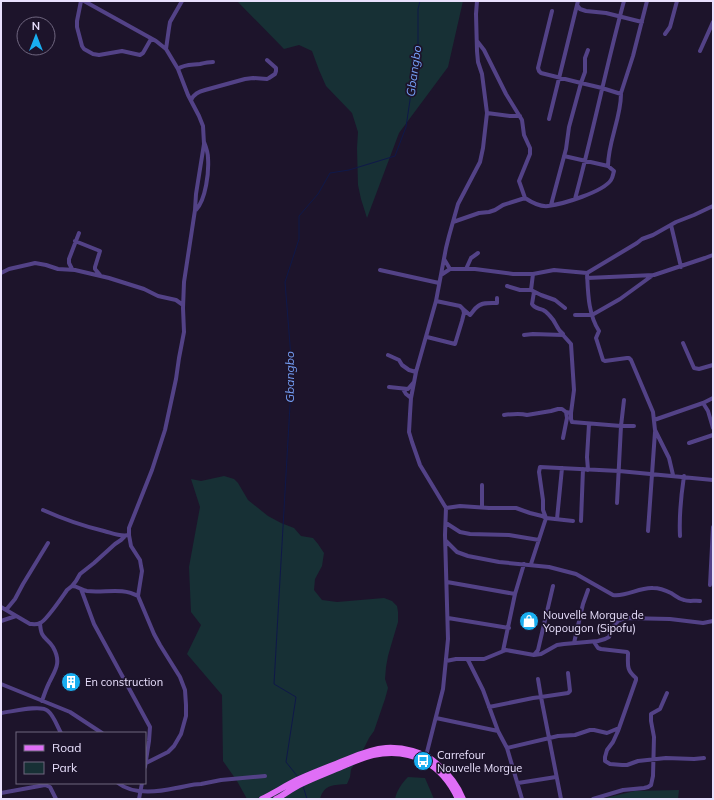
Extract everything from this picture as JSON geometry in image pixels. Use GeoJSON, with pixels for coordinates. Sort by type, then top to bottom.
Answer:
{"type":"FeatureCollection","features":[{"type":"Feature","properties":{"kind":"main road"},"geometry":{"type":"LineString","coordinates":[[262,799],[358,755],[387,748],[402,749],[426,756],[442,768],[452,779],[463,799]]}},
{"type":"Feature","properties":{"kind":"main road"},"geometry":{"type":"LineString","coordinates":[[307,779],[372,755],[386,753],[402,754],[416,758],[436,768],[454,790],[458,799]]}},
{"type":"Feature","properties":{"kind":"main road"},"geometry":{"type":"LineString","coordinates":[[276,799],[298,783]]}},
{"type":"Feature","properties":{"kind":"street"},"geometry":{"type":"LineString","coordinates":[[1,607],[30,624],[40,623],[72,586],[80,574],[126,535],[152,470],[167,421],[184,332],[182,304],[184,282],[196,210],[196,194],[204,141],[204,126],[178,69],[166,49],[151,39],[83,1],[77,21],[77,27],[82,46],[88,52],[99,55],[128,52],[140,55],[143,53],[151,39]]}},
{"type":"Feature","properties":{"kind":"street"},"geometry":{"type":"LineString","coordinates":[[166,49],[168,28],[182,1]]}},
{"type":"Feature","properties":{"kind":"street"},"geometry":{"type":"LineString","coordinates":[[426,756],[443,689],[448,639],[446,508],[420,465],[412,442],[409,432],[411,398],[416,372],[436,301],[446,248],[453,222],[461,197],[482,157],[487,113],[482,74],[478,62],[477,51],[477,1]]}},
{"type":"Feature","properties":{"kind":"street"},"geometry":{"type":"LineString","coordinates":[[575,199],[624,1]]}},
{"type":"Feature","properties":{"kind":"street"},"geometry":{"type":"LineString","coordinates":[[608,166],[622,95],[620,93],[630,66],[648,1]]}},
{"type":"Feature","properties":{"kind":"street"},"geometry":{"type":"LineString","coordinates":[[665,34],[670,27],[677,1]]}},
{"type":"Feature","properties":{"kind":"street"},"geometry":{"type":"LineString","coordinates":[[578,3],[580,9],[586,11],[606,13],[642,22]]}},
{"type":"Feature","properties":{"kind":"street"},"geometry":{"type":"LineString","coordinates":[[549,119],[578,3]]}},
{"type":"Feature","properties":{"kind":"street"},"geometry":{"type":"LineString","coordinates":[[552,11],[538,68],[539,71],[541,73],[581,84],[620,93]]}},
{"type":"Feature","properties":{"kind":"street"},"geometry":{"type":"LineString","coordinates":[[700,51],[713,22]]}},
{"type":"Feature","properties":{"kind":"street"},"geometry":{"type":"LineString","coordinates":[[477,41],[484,50],[506,94],[523,123],[524,135],[530,148],[530,154],[519,181],[525,198],[547,206],[575,199],[598,190],[604,187],[613,177],[614,171],[608,166],[564,156]]}},
{"type":"Feature","properties":{"kind":"street"},"geometry":{"type":"LineString","coordinates":[[551,205],[564,156],[569,127],[585,72],[588,50]]}},
{"type":"Feature","properties":{"kind":"street"},"geometry":{"type":"LineString","coordinates":[[191,100],[194,94],[199,91],[245,79],[269,78],[275,74],[276,68],[266,60]]}},
{"type":"Feature","properties":{"kind":"street"},"geometry":{"type":"LineString","coordinates":[[178,69],[182,66],[213,62]]}},
{"type":"Feature","properties":{"kind":"street"},"geometry":{"type":"LineString","coordinates":[[487,113],[520,116]]}},
{"type":"Feature","properties":{"kind":"street"},"geometry":{"type":"LineString","coordinates":[[196,210],[200,206],[207,174],[208,158],[204,141]]}},
{"type":"Feature","properties":{"kind":"street"},"geometry":{"type":"LineString","coordinates":[[453,222],[479,213],[495,210],[503,205],[525,198]]}},
{"type":"Feature","properties":{"kind":"street"},"geometry":{"type":"LineString","coordinates":[[587,275],[642,239],[676,222],[713,207]]}},
{"type":"Feature","properties":{"kind":"street"},"geometry":{"type":"LineString","coordinates":[[672,224],[680,266]]}},
{"type":"Feature","properties":{"kind":"street"},"geometry":{"type":"LineString","coordinates":[[72,270],[68,261],[79,233]]}},
{"type":"Feature","properties":{"kind":"street"},"geometry":{"type":"LineString","coordinates":[[75,241],[99,250],[100,252],[95,269],[100,275]]}},
{"type":"Feature","properties":{"kind":"street"},"geometry":{"type":"LineString","coordinates":[[466,269],[471,258],[478,253]]}},
{"type":"Feature","properties":{"kind":"street"},"geometry":{"type":"LineString","coordinates":[[576,316],[592,315],[620,299],[654,275],[713,255]]}},
{"type":"Feature","properties":{"kind":"street"},"geometry":{"type":"LineString","coordinates":[[444,259],[450,269]]}},
{"type":"Feature","properties":{"kind":"street"},"geometry":{"type":"LineString","coordinates":[[1,273],[9,269],[35,263],[58,269],[100,275],[144,289],[158,296],[176,300],[182,304]]}},
{"type":"Feature","properties":{"kind":"street"},"geometry":{"type":"LineString","coordinates":[[441,275],[450,269],[475,269],[513,274],[533,274],[554,270],[587,275],[654,275]]}},
{"type":"Feature","properties":{"kind":"street"},"geometry":{"type":"LineString","coordinates":[[380,270],[439,283]]}},
{"type":"Feature","properties":{"kind":"street"},"geometry":{"type":"LineString","coordinates":[[533,274],[532,304],[535,308],[545,311],[551,316],[557,324],[558,331],[571,344],[574,390],[563,438]]}},
{"type":"Feature","properties":{"kind":"street"},"geometry":{"type":"LineString","coordinates":[[587,275],[588,294],[592,315],[599,331],[596,338],[602,360],[605,361],[627,358],[631,360],[654,420],[655,430],[648,531]]}},
{"type":"Feature","properties":{"kind":"street"},"geometry":{"type":"LineString","coordinates":[[507,286],[520,290],[533,291],[555,300],[565,308]]}},
{"type":"Feature","properties":{"kind":"street"},"geometry":{"type":"LineString","coordinates":[[436,301],[460,306],[470,315],[476,307],[482,304],[497,302],[497,298]]}},
{"type":"Feature","properties":{"kind":"street"},"geometry":{"type":"LineString","coordinates":[[427,337],[455,344],[462,321],[464,312],[463,309]]}},
{"type":"Feature","properties":{"kind":"street"},"geometry":{"type":"LineString","coordinates":[[524,335],[563,335]]}},
{"type":"Feature","properties":{"kind":"street"},"geometry":{"type":"LineString","coordinates":[[683,343],[694,368],[699,369],[713,365]]}},
{"type":"Feature","properties":{"kind":"street"},"geometry":{"type":"LineString","coordinates":[[388,355],[398,360],[409,370],[416,372]]}},
{"type":"Feature","properties":{"kind":"street"},"geometry":{"type":"LineString","coordinates":[[389,388],[397,387],[408,389],[414,382]]}},
{"type":"Feature","properties":{"kind":"street"},"geometry":{"type":"LineString","coordinates":[[403,388],[406,394],[411,398]]}},
{"type":"Feature","properties":{"kind":"street"},"geometry":{"type":"LineString","coordinates":[[654,420],[713,398]]}},
{"type":"Feature","properties":{"kind":"street"},"geometry":{"type":"LineString","coordinates":[[617,503],[621,426],[624,400]]}},
{"type":"Feature","properties":{"kind":"street"},"geometry":{"type":"LineString","coordinates":[[703,403],[708,411],[713,428]]}},
{"type":"Feature","properties":{"kind":"street"},"geometry":{"type":"LineString","coordinates":[[504,415],[527,415],[558,409],[569,412]]}},
{"type":"Feature","properties":{"kind":"street"},"geometry":{"type":"LineString","coordinates":[[569,412],[572,422],[634,426]]}},
{"type":"Feature","properties":{"kind":"street"},"geometry":{"type":"LineString","coordinates":[[581,521],[589,424]]}},
{"type":"Feature","properties":{"kind":"street"},"geometry":{"type":"LineString","coordinates":[[655,430],[669,458],[673,475]]}},
{"type":"Feature","properties":{"kind":"street"},"geometry":{"type":"LineString","coordinates":[[689,443],[713,435]]}},
{"type":"Feature","properties":{"kind":"street"},"geometry":{"type":"LineString","coordinates":[[531,564],[546,518],[543,510],[540,467],[673,475],[713,480]]}},
{"type":"Feature","properties":{"kind":"street"},"geometry":{"type":"LineString","coordinates":[[557,520],[562,468]]}},
{"type":"Feature","properties":{"kind":"street"},"geometry":{"type":"LineString","coordinates":[[680,536],[680,517],[684,476]]}},
{"type":"Feature","properties":{"kind":"street"},"geometry":{"type":"LineString","coordinates":[[482,485],[482,507]]}},
{"type":"Feature","properties":{"kind":"street"},"geometry":{"type":"LineString","coordinates":[[446,508],[460,506],[516,508],[546,518],[573,521]]}},
{"type":"Feature","properties":{"kind":"street"},"geometry":{"type":"LineString","coordinates":[[44,510],[75,523],[105,532],[126,535]]}},
{"type":"Feature","properties":{"kind":"street"},"geometry":{"type":"LineString","coordinates":[[446,523],[460,532],[470,534],[509,535],[539,540]]}},
{"type":"Feature","properties":{"kind":"street"},"geometry":{"type":"LineString","coordinates":[[710,585],[713,527]]}},
{"type":"Feature","properties":{"kind":"street"},"geometry":{"type":"LineString","coordinates":[[126,535],[140,560],[142,571],[138,596],[154,634],[180,677],[186,705],[186,716],[181,734],[174,746],[168,752],[146,763]]}},
{"type":"Feature","properties":{"kind":"street"},"geometry":{"type":"LineString","coordinates":[[446,541],[457,552],[468,556],[499,562],[531,564],[576,574],[613,595],[619,596],[645,588],[654,588],[671,593],[684,600],[700,600]]}},
{"type":"Feature","properties":{"kind":"street"},"geometry":{"type":"LineString","coordinates":[[6,610],[15,599],[48,543]]}},
{"type":"Feature","properties":{"kind":"street"},"geometry":{"type":"LineString","coordinates":[[503,651],[515,594],[524,564]]}},
{"type":"Feature","properties":{"kind":"street"},"geometry":{"type":"LineString","coordinates":[[447,582],[515,594]]}},
{"type":"Feature","properties":{"kind":"street"},"geometry":{"type":"LineString","coordinates":[[72,586],[91,591],[131,592],[138,596]]}},
{"type":"Feature","properties":{"kind":"street"},"geometry":{"type":"LineString","coordinates":[[534,655],[538,650],[553,586]]}},
{"type":"Feature","properties":{"kind":"street"},"geometry":{"type":"LineString","coordinates":[[81,589],[94,624],[150,727],[150,741],[146,759]]}},
{"type":"Feature","properties":{"kind":"street"},"geometry":{"type":"LineString","coordinates":[[574,643],[583,604],[588,590]]}},
{"type":"Feature","properties":{"kind":"street"},"geometry":{"type":"LineString","coordinates":[[1,621],[16,616]]}},
{"type":"Feature","properties":{"kind":"street"},"geometry":{"type":"LineString","coordinates":[[448,618],[509,628]]}},
{"type":"Feature","properties":{"kind":"street"},"geometry":{"type":"LineString","coordinates":[[446,661],[456,659],[484,659],[503,651],[510,650],[534,655],[541,654],[557,645],[594,642],[608,637],[618,620],[625,618],[670,618],[703,623],[713,620]]}},
{"type":"Feature","properties":{"kind":"street"},"geometry":{"type":"LineString","coordinates":[[40,623],[40,632],[56,654],[57,662],[56,668],[42,701]]}},
{"type":"Feature","properties":{"kind":"street"},"geometry":{"type":"LineString","coordinates":[[594,642],[598,648],[601,649],[627,652],[628,670],[636,678],[619,728],[613,742],[607,750],[604,761],[610,764],[627,765],[638,761],[653,759],[704,758]]}},
{"type":"Feature","properties":{"kind":"street"},"geometry":{"type":"LineString","coordinates":[[467,659],[483,690],[498,731],[507,748],[522,799]]}},
{"type":"Feature","properties":{"kind":"street"},"geometry":{"type":"LineString","coordinates":[[489,707],[568,693],[570,691],[568,673]]}},
{"type":"Feature","properties":{"kind":"street"},"geometry":{"type":"LineString","coordinates":[[538,680],[561,799]]}},
{"type":"Feature","properties":{"kind":"street"},"geometry":{"type":"LineString","coordinates":[[1,684],[70,712],[100,732]]}},
{"type":"Feature","properties":{"kind":"street"},"geometry":{"type":"LineString","coordinates":[[593,799],[623,790],[648,787],[652,783],[654,737],[651,714],[660,709],[668,693]]}},
{"type":"Feature","properties":{"kind":"street"},"geometry":{"type":"LineString","coordinates":[[1,713],[44,708],[48,710],[52,716],[60,732]]}},
{"type":"Feature","properties":{"kind":"street"},"geometry":{"type":"LineString","coordinates":[[436,718],[498,731]]}},
{"type":"Feature","properties":{"kind":"street"},"geometry":{"type":"LineString","coordinates":[[507,748],[558,736],[576,735],[590,730],[607,733],[619,728]]}},
{"type":"Feature","properties":{"kind":"street"},"geometry":{"type":"LineString","coordinates":[[120,784],[128,789],[140,791],[164,791],[195,784],[265,776]]}},
{"type":"Feature","properties":{"kind":"street"},"geometry":{"type":"LineString","coordinates":[[518,783],[556,777]]}},
{"type":"Feature","properties":{"kind":"street"},"geometry":{"type":"LineString","coordinates":[[139,799],[142,784]]}},
{"type":"Feature","properties":{"kind":"street"},"geometry":{"type":"LineString","coordinates":[[1,794],[45,785],[50,787],[56,799]]}},
{"type":"Feature","properties":{"kind":"green space"},"geometry":{"type":"Polygon","coordinates":[[[237,1],[463,1],[448,67],[399,133],[367,218],[358,185],[358,132],[352,113],[326,86],[312,51],[299,45],[284,49],[237,1]]]}},
{"type":"Feature","properties":{"kind":"green space"},"geometry":{"type":"Polygon","coordinates":[[[224,476],[234,479],[248,500],[268,516],[294,528],[301,536],[313,538],[318,544],[324,553],[322,566],[315,579],[314,590],[322,600],[337,602],[384,598],[392,601],[397,606],[398,622],[386,667],[385,679],[388,688],[374,731],[358,760],[351,769],[347,784],[330,786],[324,790],[320,799],[247,799],[223,761],[222,695],[187,654],[201,625],[191,612],[189,567],[200,507],[191,479],[201,481],[224,476]]]}},
{"type":"Feature","properties":{"kind":"green space"},"geometry":{"type":"Polygon","coordinates":[[[408,777],[425,778],[434,799],[395,799],[400,787],[408,777]]]}},
{"type":"Feature","properties":{"kind":"green space"},"geometry":{"type":"Polygon","coordinates":[[[679,790],[678,799],[601,799],[635,791],[679,790]]]}},
{"type":"Feature","properties":{"kind":"waterway","name":"Gbangbo"},"geometry":{"type":"LineString","coordinates":[[298,777],[286,762],[296,697],[274,684],[292,370],[285,282],[299,239],[299,216],[318,194],[330,173],[349,170],[395,156],[406,127],[418,46],[418,9],[420,1]]}},
{"type":"Feature","properties":{"kind":"waterway","name":"Gbangbo"},"geometry":{"type":"LineString","coordinates":[[303,786],[307,799]]}},
{"type":"Feature","properties":{"kind":"place","name":"Nouvelle Morgue de Yopougon (Sipofu)"},"geometry":{"type":"Point","coordinates":[529,621]}},
{"type":"Feature","properties":{"kind":"place","name":"En construction"},"geometry":{"type":"Point","coordinates":[71,682]}},
{"type":"Feature","properties":{"kind":"place","name":"Carrefour Nouvelle Morgue"},"geometry":{"type":"Point","coordinates":[423,761]}}]}
